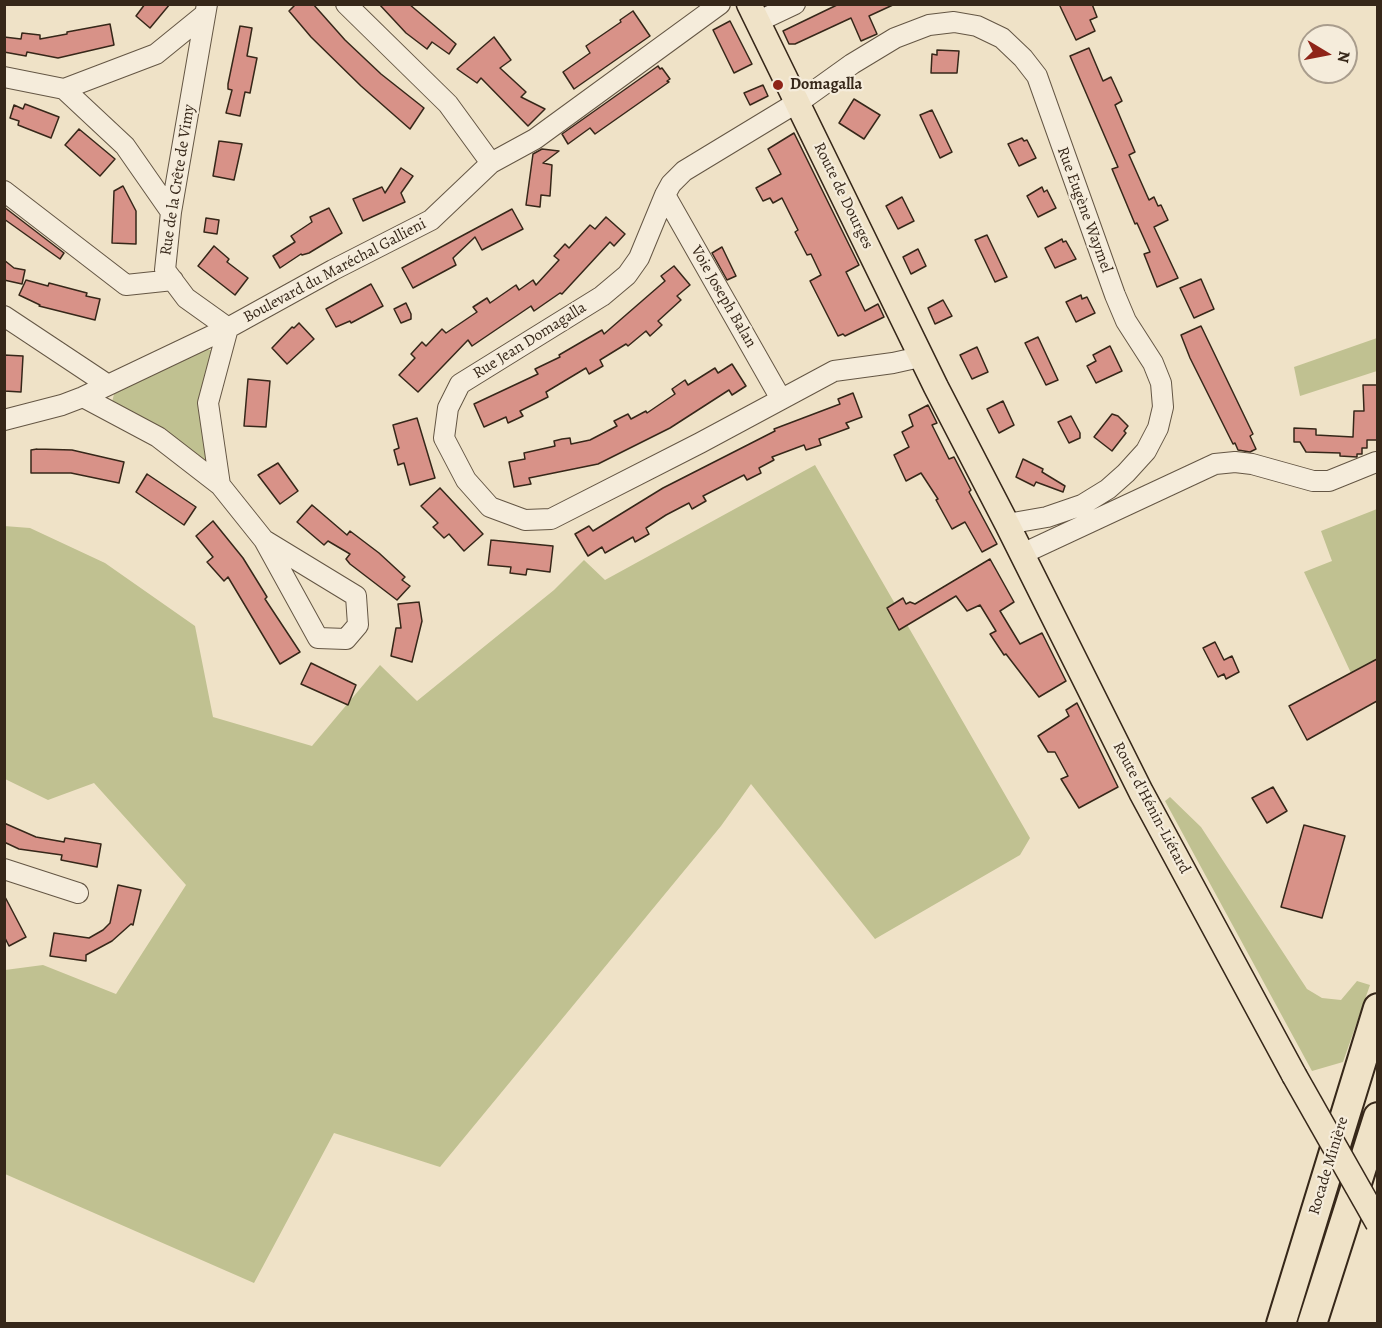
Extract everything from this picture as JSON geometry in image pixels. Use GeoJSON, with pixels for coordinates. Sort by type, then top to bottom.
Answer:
{"type":"FeatureCollection","features":[{"type":"Feature","properties":{"kind":"highway","name":"Rocade Minière"},"geometry":{"type":"LineString","coordinates":[[1281,1323],[1377,1008]]}},
{"type":"Feature","properties":{"kind":"highway","name":"Rocade Minière"},"geometry":{"type":"LineString","coordinates":[[1312,1323],[1377,1116]]}},
{"type":"Feature","properties":{"kind":"main road","name":"Route de Dourges"},"geometry":{"type":"LineString","coordinates":[[753,13],[936,387]]}},
{"type":"Feature","properties":{"kind":"main road","name":"Route d'Hénin-Liétard"},"geometry":{"type":"LineString","coordinates":[[936,387],[1141,792],[1377,1223]]}},
{"type":"Feature","properties":{"kind":"street"},"geometry":{"type":"LineString","coordinates":[[346,4],[448,104],[491,163]]}},
{"type":"Feature","properties":{"kind":"street","name":"Boulevard du Maréchal Gallieni"},"geometry":{"type":"LineString","coordinates":[[4,420],[62,405],[108,386],[228,328],[333,270],[431,220],[491,163],[535,139],[720,4]]}},
{"type":"Feature","properties":{"kind":"street"},"geometry":{"type":"LineString","coordinates":[[753,13],[795,4]]}},
{"type":"Feature","properties":{"kind":"street"},"geometry":{"type":"LineString","coordinates":[[64,89],[156,54],[206,10]]}},
{"type":"Feature","properties":{"kind":"street","name":"Rue de la Crête de Vimy"},"geometry":{"type":"LineString","coordinates":[[206,10],[171,212],[165,270],[186,298],[228,328]]}},
{"type":"Feature","properties":{"kind":"street","name":"Rue Eugène Waymel"},"geometry":{"type":"LineString","coordinates":[[797,102],[895,38],[929,25],[954,22],[977,26],[1002,38],[1023,58],[1037,76],[1115,295],[1126,321],[1153,363],[1161,383],[1163,407],[1158,428],[1146,451],[1108,489],[1082,505],[1047,517],[1007,524]]}},
{"type":"Feature","properties":{"kind":"street"},"geometry":{"type":"LineString","coordinates":[[4,77],[64,89],[125,146],[171,212]]}},
{"type":"Feature","properties":{"kind":"street","name":"Rue Jean Domagalla"},"geometry":{"type":"LineString","coordinates":[[797,102],[684,171],[671,184],[665,195],[639,258],[627,275],[602,296],[460,384],[448,408],[444,438],[466,480],[490,507],[525,520],[551,519],[834,371],[893,363],[911,359],[920,352]]}},
{"type":"Feature","properties":{"kind":"street"},"geometry":{"type":"LineString","coordinates":[[4,191],[126,285],[173,280]]}},
{"type":"Feature","properties":{"kind":"street","name":"Voie Joseph Balan"},"geometry":{"type":"LineString","coordinates":[[665,195],[781,399]]}},
{"type":"Feature","properties":{"kind":"street"},"geometry":{"type":"LineString","coordinates":[[4,316],[108,386]]}},
{"type":"Feature","properties":{"kind":"street"},"geometry":{"type":"LineString","coordinates":[[220,485],[208,403],[228,328]]}},
{"type":"Feature","properties":{"kind":"street"},"geometry":{"type":"LineString","coordinates":[[83,397],[158,436],[220,485],[264,540],[318,638],[346,639],[358,625],[356,596],[264,540]]}},
{"type":"Feature","properties":{"kind":"street"},"geometry":{"type":"LineString","coordinates":[[1022,554],[1215,465],[1235,462],[1252,464],[1313,481],[1329,481],[1377,462]]}},
{"type":"Feature","properties":{"kind":"street"},"geometry":{"type":"LineString","coordinates":[[4,869],[78,893]]}},
{"type":"Feature","properties":{"kind":"green space"},"geometry":{"type":"Polygon","coordinates":[[[1377,338],[1377,371],[1300,396],[1294,367],[1377,338]]]}},
{"type":"Feature","properties":{"kind":"green space"},"geometry":{"type":"Polygon","coordinates":[[[203,349],[211,350],[200,397],[207,462],[200,462],[111,406],[114,394],[203,349]]]}},
{"type":"Feature","properties":{"kind":"green space"},"geometry":{"type":"Polygon","coordinates":[[[815,465],[1030,838],[1020,855],[875,939],[751,784],[721,826],[440,1167],[334,1133],[254,1283],[5,1174],[5,970],[43,965],[116,994],[186,885],[94,783],[48,800],[5,779],[4,526],[30,528],[105,563],[195,626],[213,717],[312,746],[380,665],[417,701],[554,590],[584,560],[605,580],[815,465]]]}},
{"type":"Feature","properties":{"kind":"green space"},"geometry":{"type":"Polygon","coordinates":[[[1377,509],[1377,659],[1351,673],[1304,572],[1332,561],[1321,531],[1377,509]]]}},
{"type":"Feature","properties":{"kind":"green space"},"geometry":{"type":"Polygon","coordinates":[[[1170,797],[1201,827],[1307,989],[1322,998],[1341,1000],[1357,981],[1370,985],[1343,1062],[1312,1071],[1165,801],[1170,797]]]}},
{"type":"Feature","properties":{"kind":"building"},"geometry":{"type":"Polygon","coordinates":[[[145,4],[170,4],[150,28],[136,16],[145,4]]]}},
{"type":"Feature","properties":{"kind":"building"},"geometry":{"type":"Polygon","coordinates":[[[296,4],[313,4],[345,40],[381,74],[424,108],[410,129],[361,86],[311,37],[289,11],[296,4]]]}},
{"type":"Feature","properties":{"kind":"building"},"geometry":{"type":"Polygon","coordinates":[[[379,4],[409,4],[456,44],[449,54],[432,42],[427,49],[406,33],[379,4]]]}},
{"type":"Feature","properties":{"kind":"building"},"geometry":{"type":"Polygon","coordinates":[[[839,4],[895,4],[869,16],[877,34],[861,41],[851,18],[795,44],[789,44],[783,31],[839,4]]]}},
{"type":"Feature","properties":{"kind":"building"},"geometry":{"type":"Polygon","coordinates":[[[1059,4],[1092,4],[1097,17],[1090,20],[1095,31],[1076,40],[1059,4]]]}},
{"type":"Feature","properties":{"kind":"building"},"geometry":{"type":"Polygon","coordinates":[[[633,11],[650,36],[574,89],[563,72],[590,53],[586,46],[633,11]]]}},
{"type":"Feature","properties":{"kind":"building"},"geometry":{"type":"Polygon","coordinates":[[[730,21],[752,64],[734,73],[713,30],[730,21]]]}},
{"type":"Feature","properties":{"kind":"building"},"geometry":{"type":"Polygon","coordinates":[[[110,24],[114,45],[58,58],[27,52],[26,56],[4,52],[4,37],[21,39],[22,33],[40,35],[40,39],[110,24]]]}},
{"type":"Feature","properties":{"kind":"building"},"geometry":{"type":"Polygon","coordinates":[[[240,26],[252,28],[247,56],[257,58],[250,93],[245,92],[240,116],[226,113],[232,90],[228,89],[228,84],[240,26]]]}},
{"type":"Feature","properties":{"kind":"building"},"geometry":{"type":"Polygon","coordinates":[[[494,37],[511,60],[500,68],[526,92],[521,97],[545,109],[528,126],[481,78],[477,83],[457,69],[494,37]]]}},
{"type":"Feature","properties":{"kind":"building"},"geometry":{"type":"Polygon","coordinates":[[[1089,48],[1103,81],[1111,77],[1122,101],[1115,105],[1135,152],[1129,155],[1149,200],[1154,197],[1158,206],[1161,205],[1168,220],[1154,227],[1178,278],[1157,287],[1144,254],[1150,252],[1137,223],[1135,224],[1112,169],[1118,167],[1070,56],[1089,48]]]}},
{"type":"Feature","properties":{"kind":"building"},"geometry":{"type":"Polygon","coordinates":[[[937,50],[959,51],[957,73],[931,73],[932,54],[937,55],[937,50]]]}},
{"type":"Feature","properties":{"kind":"building"},"geometry":{"type":"Polygon","coordinates":[[[658,66],[670,79],[667,81],[669,82],[595,134],[590,128],[568,144],[562,134],[658,66]]]}},
{"type":"Feature","properties":{"kind":"building"},"geometry":{"type":"Polygon","coordinates":[[[763,85],[768,96],[750,105],[744,93],[763,85]]]}},
{"type":"Feature","properties":{"kind":"building"},"geometry":{"type":"Polygon","coordinates":[[[854,99],[880,115],[864,139],[839,123],[854,99]]]}},
{"type":"Feature","properties":{"kind":"building"},"geometry":{"type":"Polygon","coordinates":[[[25,104],[59,117],[51,138],[18,125],[19,121],[10,118],[14,105],[23,109],[25,104]]]}},
{"type":"Feature","properties":{"kind":"building"},"geometry":{"type":"Polygon","coordinates":[[[932,110],[952,152],[940,158],[920,115],[932,110]]]}},
{"type":"Feature","properties":{"kind":"building"},"geometry":{"type":"Polygon","coordinates":[[[79,129],[115,159],[100,176],[65,145],[79,129]]]}},
{"type":"Feature","properties":{"kind":"building"},"geometry":{"type":"Polygon","coordinates":[[[794,133],[859,265],[846,272],[865,311],[878,304],[884,317],[845,336],[843,334],[838,336],[810,281],[821,275],[811,254],[807,255],[795,232],[798,230],[782,198],[773,203],[770,198],[763,201],[756,188],[781,174],[768,149],[794,133]]]}},
{"type":"Feature","properties":{"kind":"building"},"geometry":{"type":"Polygon","coordinates":[[[1022,138],[1024,141],[1027,140],[1036,158],[1019,166],[1008,144],[1022,138]]]}},
{"type":"Feature","properties":{"kind":"building"},"geometry":{"type":"Polygon","coordinates":[[[219,141],[242,144],[234,180],[213,176],[219,141]]]}},
{"type":"Feature","properties":{"kind":"building"},"geometry":{"type":"Polygon","coordinates":[[[542,149],[559,151],[543,163],[552,165],[550,196],[541,195],[540,207],[526,205],[533,154],[542,149]]]}},
{"type":"Feature","properties":{"kind":"building"},"geometry":{"type":"Polygon","coordinates":[[[401,168],[413,176],[401,193],[405,202],[363,221],[353,199],[382,187],[385,193],[401,168]]]}},
{"type":"Feature","properties":{"kind":"building"},"geometry":{"type":"Polygon","coordinates":[[[123,186],[136,211],[136,244],[112,243],[114,191],[123,186]]]}},
{"type":"Feature","properties":{"kind":"building"},"geometry":{"type":"Polygon","coordinates":[[[1042,187],[1044,192],[1047,190],[1056,208],[1038,217],[1027,196],[1042,187]]]}},
{"type":"Feature","properties":{"kind":"building"},"geometry":{"type":"Polygon","coordinates":[[[902,197],[914,221],[898,229],[886,206],[902,197]]]}},
{"type":"Feature","properties":{"kind":"building"},"geometry":{"type":"Polygon","coordinates":[[[4,207],[64,253],[60,259],[4,219],[4,207]]]}},
{"type":"Feature","properties":{"kind":"building"},"geometry":{"type":"Polygon","coordinates":[[[329,208],[342,233],[309,253],[301,254],[280,268],[273,256],[295,242],[291,236],[312,222],[310,217],[329,208]]]}},
{"type":"Feature","properties":{"kind":"building"},"geometry":{"type":"Polygon","coordinates":[[[512,209],[523,229],[482,250],[475,237],[453,258],[456,265],[413,288],[402,268],[512,209]]]}},
{"type":"Feature","properties":{"kind":"building"},"geometry":{"type":"Polygon","coordinates":[[[606,217],[625,234],[614,246],[610,242],[562,294],[560,293],[534,311],[531,306],[472,346],[468,340],[418,392],[399,375],[415,358],[411,354],[422,342],[426,346],[442,329],[446,333],[477,312],[473,307],[487,298],[490,303],[516,285],[519,290],[533,280],[536,285],[559,260],[554,256],[565,244],[569,248],[590,225],[595,229],[606,217]]]}},
{"type":"Feature","properties":{"kind":"building"},"geometry":{"type":"Polygon","coordinates":[[[206,218],[219,220],[217,234],[204,232],[206,218]]]}},
{"type":"Feature","properties":{"kind":"building"},"geometry":{"type":"Polygon","coordinates":[[[987,235],[1007,277],[995,282],[975,240],[987,235]]]}},
{"type":"Feature","properties":{"kind":"building"},"geometry":{"type":"Polygon","coordinates":[[[1062,239],[1063,242],[1066,241],[1076,259],[1055,268],[1045,248],[1062,239]]]}},
{"type":"Feature","properties":{"kind":"building"},"geometry":{"type":"Polygon","coordinates":[[[214,246],[229,259],[227,262],[248,278],[235,295],[198,266],[214,246]]]}},
{"type":"Feature","properties":{"kind":"building"},"geometry":{"type":"Polygon","coordinates":[[[722,247],[736,276],[727,280],[712,253],[722,247]]]}},
{"type":"Feature","properties":{"kind":"building"},"geometry":{"type":"Polygon","coordinates":[[[918,249],[926,266],[911,274],[903,257],[918,249]]]}},
{"type":"Feature","properties":{"kind":"building"},"geometry":{"type":"Polygon","coordinates":[[[4,260],[14,268],[25,270],[22,284],[4,280],[4,260]]]}},
{"type":"Feature","properties":{"kind":"building"},"geometry":{"type":"Polygon","coordinates":[[[674,266],[690,285],[677,296],[681,300],[658,321],[662,325],[650,336],[646,331],[628,346],[626,344],[600,360],[603,366],[589,374],[586,368],[546,392],[548,397],[520,411],[523,416],[508,423],[506,417],[484,427],[474,404],[538,374],[535,369],[560,357],[559,355],[602,330],[604,334],[665,281],[661,276],[674,266]]]}},
{"type":"Feature","properties":{"kind":"building"},"geometry":{"type":"Polygon","coordinates":[[[1201,279],[1214,309],[1194,318],[1180,288],[1201,279]]]}},
{"type":"Feature","properties":{"kind":"building"},"geometry":{"type":"Polygon","coordinates":[[[26,280],[48,286],[49,283],[87,293],[86,296],[100,299],[95,320],[39,306],[19,295],[26,280]]]}},
{"type":"Feature","properties":{"kind":"building"},"geometry":{"type":"Polygon","coordinates":[[[371,284],[383,306],[351,323],[350,321],[336,327],[326,309],[371,284]]]}},
{"type":"Feature","properties":{"kind":"building"},"geometry":{"type":"Polygon","coordinates":[[[1081,295],[1082,299],[1087,297],[1095,313],[1076,322],[1066,302],[1081,295]]]}},
{"type":"Feature","properties":{"kind":"building"},"geometry":{"type":"Polygon","coordinates":[[[943,300],[952,316],[935,324],[928,308],[943,300]]]}},
{"type":"Feature","properties":{"kind":"building"},"geometry":{"type":"Polygon","coordinates":[[[406,303],[411,319],[401,323],[394,309],[406,303]]]}},
{"type":"Feature","properties":{"kind":"building"},"geometry":{"type":"Polygon","coordinates":[[[299,323],[314,339],[287,364],[272,348],[292,327],[294,328],[299,323]]]}},
{"type":"Feature","properties":{"kind":"building"},"geometry":{"type":"Polygon","coordinates":[[[1201,326],[1253,434],[1250,436],[1256,449],[1250,452],[1238,450],[1235,443],[1233,444],[1181,335],[1201,326]]]}},
{"type":"Feature","properties":{"kind":"building"},"geometry":{"type":"Polygon","coordinates":[[[1038,337],[1058,380],[1046,385],[1025,343],[1038,337]]]}},
{"type":"Feature","properties":{"kind":"building"},"geometry":{"type":"Polygon","coordinates":[[[1110,346],[1122,371],[1096,383],[1087,366],[1096,361],[1093,355],[1110,346]]]}},
{"type":"Feature","properties":{"kind":"building"},"geometry":{"type":"Polygon","coordinates":[[[977,347],[988,372],[972,379],[960,355],[977,347]]]}},
{"type":"Feature","properties":{"kind":"building"},"geometry":{"type":"Polygon","coordinates":[[[4,355],[23,356],[21,392],[4,391],[4,355]]]}},
{"type":"Feature","properties":{"kind":"building"},"geometry":{"type":"Polygon","coordinates":[[[732,364],[746,386],[732,395],[729,390],[670,428],[598,464],[529,478],[531,484],[514,487],[509,462],[525,459],[524,453],[555,446],[554,441],[562,439],[570,438],[571,444],[590,440],[617,426],[614,421],[628,414],[631,419],[646,411],[647,413],[675,394],[672,389],[685,380],[688,385],[715,368],[718,373],[732,364]]]}},
{"type":"Feature","properties":{"kind":"building"},"geometry":{"type":"Polygon","coordinates":[[[248,379],[270,381],[266,427],[244,426],[248,379]]]}},
{"type":"Feature","properties":{"kind":"building"},"geometry":{"type":"Polygon","coordinates":[[[1363,385],[1377,385],[1377,440],[1367,440],[1367,448],[1362,448],[1362,454],[1357,454],[1357,457],[1340,456],[1340,453],[1306,452],[1300,442],[1294,442],[1294,428],[1316,429],[1316,435],[1353,437],[1354,411],[1364,411],[1363,385]]]}},
{"type":"Feature","properties":{"kind":"building"},"geometry":{"type":"Polygon","coordinates":[[[853,393],[862,417],[846,423],[849,428],[819,439],[821,445],[806,450],[804,445],[772,457],[774,460],[759,468],[761,473],[747,480],[744,475],[703,496],[706,501],[692,509],[689,503],[666,515],[646,528],[649,534],[635,542],[633,537],[605,553],[602,547],[588,556],[575,534],[589,526],[593,531],[663,488],[775,431],[774,429],[840,404],[838,399],[853,393]]]}},
{"type":"Feature","properties":{"kind":"building"},"geometry":{"type":"Polygon","coordinates":[[[1003,401],[1014,425],[999,433],[987,409],[1003,401]]]}},
{"type":"Feature","properties":{"kind":"building"},"geometry":{"type":"Polygon","coordinates":[[[928,405],[937,423],[932,425],[949,459],[954,457],[971,490],[969,492],[997,544],[982,552],[965,522],[952,529],[936,500],[938,499],[921,473],[906,481],[894,455],[909,447],[902,432],[913,426],[909,415],[928,405]]]}},
{"type":"Feature","properties":{"kind":"building"},"geometry":{"type":"Polygon","coordinates":[[[1112,414],[1118,416],[1128,426],[1124,431],[1126,433],[1112,451],[1094,437],[1112,414]]]}},
{"type":"Feature","properties":{"kind":"building"},"geometry":{"type":"Polygon","coordinates":[[[1071,416],[1080,433],[1080,438],[1069,443],[1058,422],[1071,416]]]}},
{"type":"Feature","properties":{"kind":"building"},"geometry":{"type":"Polygon","coordinates":[[[417,418],[435,478],[410,485],[404,463],[398,465],[394,450],[399,448],[393,425],[417,418]]]}},
{"type":"Feature","properties":{"kind":"building"},"geometry":{"type":"Polygon","coordinates":[[[31,450],[72,450],[124,462],[119,483],[71,473],[31,473],[31,450]]]}},
{"type":"Feature","properties":{"kind":"building"},"geometry":{"type":"Polygon","coordinates":[[[1023,459],[1043,469],[1042,472],[1065,486],[1063,492],[1036,482],[1034,486],[1016,477],[1023,459]]]}},
{"type":"Feature","properties":{"kind":"building"},"geometry":{"type":"Polygon","coordinates":[[[278,463],[298,491],[280,504],[258,475],[278,463]]]}},
{"type":"Feature","properties":{"kind":"building"},"geometry":{"type":"Polygon","coordinates":[[[147,474],[196,507],[184,525],[136,492],[147,474]]]}},
{"type":"Feature","properties":{"kind":"building"},"geometry":{"type":"Polygon","coordinates":[[[440,488],[483,534],[464,551],[449,534],[444,538],[433,527],[438,523],[421,506],[440,488]]]}},
{"type":"Feature","properties":{"kind":"building"},"geometry":{"type":"Polygon","coordinates":[[[312,505],[347,535],[350,531],[379,553],[405,577],[402,580],[410,586],[397,600],[350,564],[346,559],[350,554],[328,541],[324,545],[297,522],[312,505]]]}},
{"type":"Feature","properties":{"kind":"building"},"geometry":{"type":"Polygon","coordinates":[[[213,521],[243,558],[267,597],[265,599],[300,652],[280,664],[228,577],[224,581],[207,562],[213,557],[196,536],[213,521]]]}},
{"type":"Feature","properties":{"kind":"building"},"geometry":{"type":"Polygon","coordinates":[[[491,540],[553,546],[550,572],[527,569],[526,575],[510,573],[511,567],[488,565],[491,540]]]}},
{"type":"Feature","properties":{"kind":"building"},"geometry":{"type":"Polygon","coordinates":[[[990,559],[1014,602],[1000,611],[1020,644],[1042,633],[1066,681],[1039,697],[1006,654],[1004,655],[990,634],[996,631],[980,605],[967,611],[956,596],[899,630],[887,608],[903,598],[906,604],[910,602],[915,604],[990,559]]]}},
{"type":"Feature","properties":{"kind":"building"},"geometry":{"type":"Polygon","coordinates":[[[419,602],[422,621],[412,662],[391,656],[396,628],[401,628],[398,604],[419,602]]]}},
{"type":"Feature","properties":{"kind":"building"},"geometry":{"type":"Polygon","coordinates":[[[1215,642],[1224,660],[1232,656],[1239,672],[1226,679],[1224,674],[1218,677],[1203,648],[1215,642]]]}},
{"type":"Feature","properties":{"kind":"building"},"geometry":{"type":"Polygon","coordinates":[[[1377,659],[1377,701],[1307,740],[1289,706],[1377,659]]]}},
{"type":"Feature","properties":{"kind":"building"},"geometry":{"type":"Polygon","coordinates":[[[311,663],[356,685],[348,705],[301,684],[311,663]]]}},
{"type":"Feature","properties":{"kind":"building"},"geometry":{"type":"Polygon","coordinates":[[[1077,703],[1118,787],[1079,808],[1061,779],[1068,776],[1055,752],[1048,752],[1038,736],[1069,716],[1066,710],[1077,703]]]}},
{"type":"Feature","properties":{"kind":"building"},"geometry":{"type":"Polygon","coordinates":[[[1273,787],[1287,811],[1267,823],[1252,798],[1273,787]]]}},
{"type":"Feature","properties":{"kind":"building"},"geometry":{"type":"Polygon","coordinates":[[[4,823],[36,837],[64,842],[65,838],[101,844],[97,867],[61,860],[62,855],[19,849],[4,842],[4,823]]]}},
{"type":"Feature","properties":{"kind":"building"},"geometry":{"type":"Polygon","coordinates":[[[1304,825],[1345,836],[1322,918],[1281,907],[1304,825]]]}},
{"type":"Feature","properties":{"kind":"building"},"geometry":{"type":"Polygon","coordinates":[[[118,885],[141,890],[133,925],[131,924],[112,941],[86,955],[86,961],[50,956],[54,933],[89,938],[110,923],[118,885]]]}},
{"type":"Feature","properties":{"kind":"building"},"geometry":{"type":"Polygon","coordinates":[[[4,895],[26,937],[9,946],[4,936],[4,895]]]}},
{"type":"Feature","properties":{"kind":"place","name":"Domagalla"},"geometry":{"type":"Point","coordinates":[778,85]}}]}
